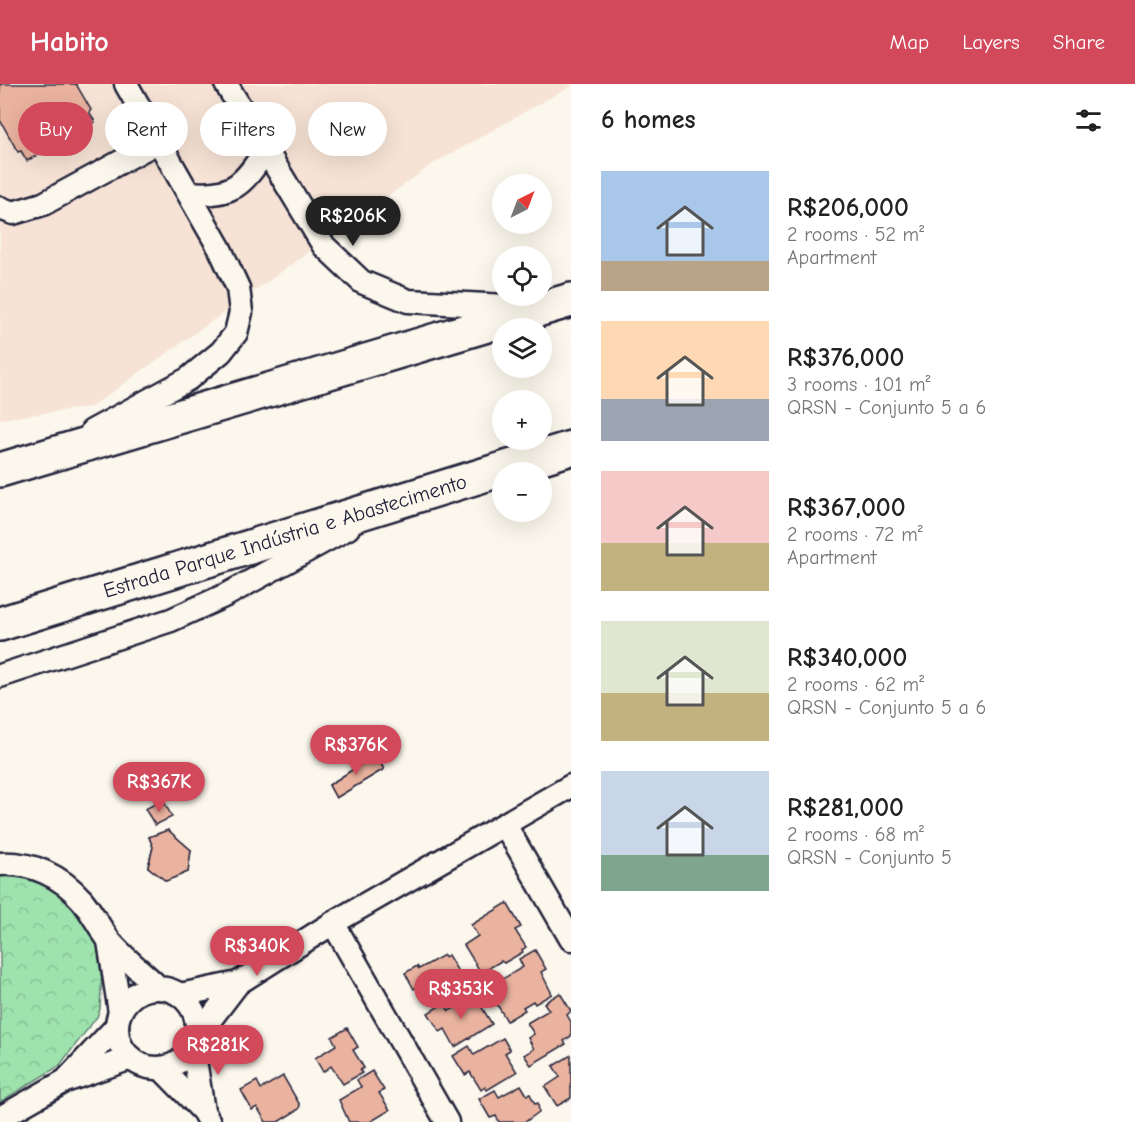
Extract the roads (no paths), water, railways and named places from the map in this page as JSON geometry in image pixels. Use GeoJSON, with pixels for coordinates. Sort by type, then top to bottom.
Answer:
{"type":"FeatureCollection","features":[{"type":"Feature","properties":{"kind":"highway"},"geometry":{"type":"LineString","coordinates":[[0,470],[559,304]]}},
{"type":"Feature","properties":{"kind":"highway","name":"Estrada Parque Indústria e Abastecimento"},"geometry":{"type":"LineString","coordinates":[[0,624],[571,448]]}},
{"type":"Feature","properties":{"kind":"street"},"geometry":{"type":"LineString","coordinates":[[126,84],[136,102]]}},
{"type":"Feature","properties":{"kind":"street"},"geometry":{"type":"LineString","coordinates":[[0,208],[13,213],[43,204],[131,156]]}},
{"type":"Feature","properties":{"kind":"street"},"geometry":{"type":"LineString","coordinates":[[49,454],[188,379],[221,352],[236,333],[241,312],[238,288],[190,193],[168,156]]}},
{"type":"Feature","properties":{"kind":"street"},"geometry":{"type":"LineString","coordinates":[[190,193],[224,193],[251,174],[262,156]]}},
{"type":"Feature","properties":{"kind":"street"},"geometry":{"type":"LineString","coordinates":[[268,156],[324,246],[362,282],[408,301],[559,304]]}},
{"type":"Feature","properties":{"kind":"street"},"geometry":{"type":"LineString","coordinates":[[0,676],[171,620],[226,595],[396,501]]}},
{"type":"Feature","properties":{"kind":"street"},"geometry":{"type":"LineString","coordinates":[[109,940],[120,1043],[130,1058],[145,1066],[161,1068],[180,1062],[238,983],[333,923],[571,786]]}},
{"type":"Feature","properties":{"kind":"street"},"geometry":{"type":"LineString","coordinates":[[505,825],[571,939]]}},
{"type":"Feature","properties":{"kind":"street"},"geometry":{"type":"LineString","coordinates":[[0,864],[16,863],[50,873],[82,901],[109,940],[195,1013],[195,1042],[206,1117]]}},
{"type":"Feature","properties":{"kind":"street"},"geometry":{"type":"LineString","coordinates":[[333,923],[447,1122]]}},
{"type":"Feature","properties":{"kind":"street"},"geometry":{"type":"LineString","coordinates":[[65,1081],[118,1019],[135,994],[238,983]]}},
{"type":"Feature","properties":{"kind":"street"},"geometry":{"type":"LineString","coordinates":[[0,1118],[65,1081],[130,1058]]}},
{"type":"Feature","properties":{"kind":"street"},"geometry":{"type":"LineString","coordinates":[[161,1068],[206,1117]]}}]}
